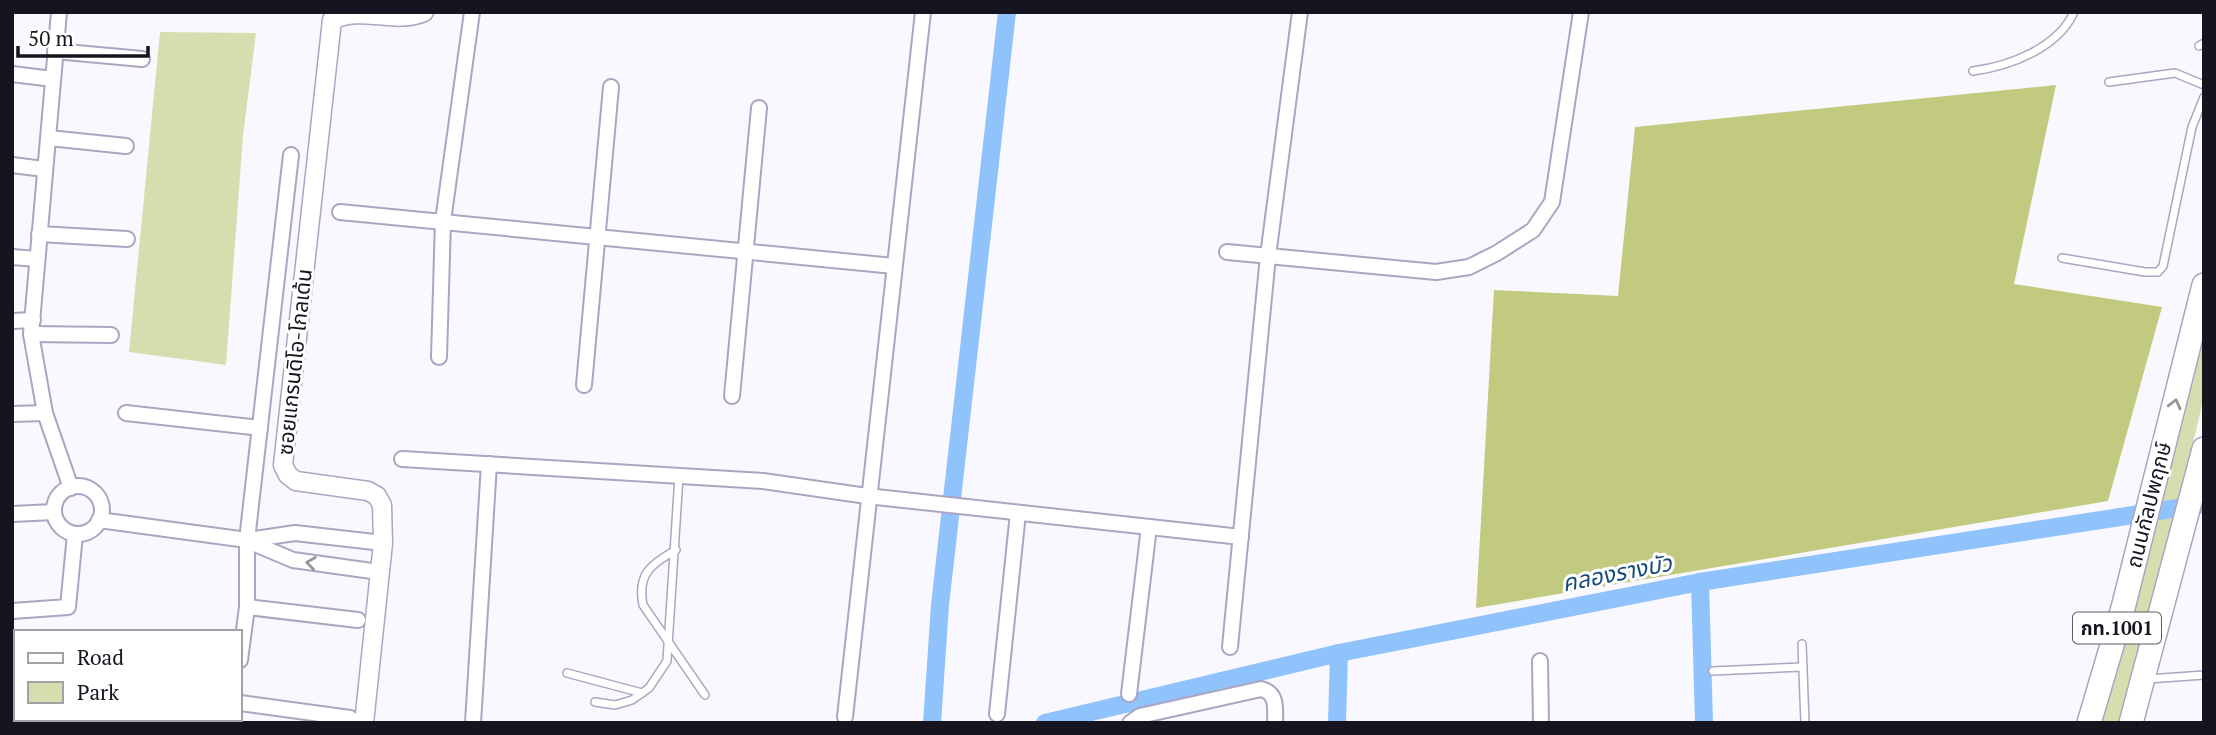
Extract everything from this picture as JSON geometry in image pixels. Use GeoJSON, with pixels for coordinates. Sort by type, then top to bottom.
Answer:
{"type":"FeatureCollection","features":[{"type":"Feature","properties":{"kind":"main road","name":"ถนนกัลปพฤกษ์"},"geometry":{"type":"LineString","coordinates":[[2089,723],[2152,494],[2204,285]]}},
{"type":"Feature","properties":{"kind":"main road","name":"ถนนกัลปพฤกษ์"},"geometry":{"type":"LineString","coordinates":[[2132,723],[2204,449]]}},
{"type":"Feature","properties":{"kind":"street"},"geometry":{"type":"LineString","coordinates":[[59,12],[32,327],[45,413],[71,488]]}},
{"type":"Feature","properties":{"kind":"street","name":"ซอยแกรนดิโอ-โกลเด้น"},"geometry":{"type":"LineString","coordinates":[[357,720],[383,543],[382,505],[374,493],[296,481],[288,475],[283,465],[332,20],[345,14],[405,19],[424,12]]}},
{"type":"Feature","properties":{"kind":"street"},"geometry":{"type":"LineString","coordinates":[[439,358],[443,221],[472,12]]}},
{"type":"Feature","properties":{"kind":"street"},"geometry":{"type":"LineString","coordinates":[[845,717],[867,496],[923,12]]}},
{"type":"Feature","properties":{"kind":"street"},"geometry":{"type":"LineString","coordinates":[[1230,647],[1268,256],[1300,12]]}},
{"type":"Feature","properties":{"kind":"street"},"geometry":{"type":"LineString","coordinates":[[1227,252],[1436,272],[1469,267],[1534,230],[1552,202],[1581,12]]}},
{"type":"Feature","properties":{"kind":"street"},"geometry":{"type":"LineString","coordinates":[[55,51],[142,59]]}},
{"type":"Feature","properties":{"kind":"street"},"geometry":{"type":"LineString","coordinates":[[12,74],[53,79]]}},
{"type":"Feature","properties":{"kind":"street"},"geometry":{"type":"LineString","coordinates":[[584,385],[611,87]]}},
{"type":"Feature","properties":{"kind":"street"},"geometry":{"type":"LineString","coordinates":[[732,396],[759,108]]}},
{"type":"Feature","properties":{"kind":"street"},"geometry":{"type":"LineString","coordinates":[[49,138],[125,146]]}},
{"type":"Feature","properties":{"kind":"street"},"geometry":{"type":"LineString","coordinates":[[242,645],[247,607],[247,540],[291,155]]}},
{"type":"Feature","properties":{"kind":"street"},"geometry":{"type":"LineString","coordinates":[[12,165],[44,169]]}},
{"type":"Feature","properties":{"kind":"street"},"geometry":{"type":"LineString","coordinates":[[340,212],[894,266]]}},
{"type":"Feature","properties":{"kind":"street"},"geometry":{"type":"LineString","coordinates":[[40,234],[127,239]]}},
{"type":"Feature","properties":{"kind":"street"},"geometry":{"type":"LineString","coordinates":[[12,257],[37,259]]}},
{"type":"Feature","properties":{"kind":"street"},"geometry":{"type":"LineString","coordinates":[[12,321],[32,327],[111,335]]}},
{"type":"Feature","properties":{"kind":"street"},"geometry":{"type":"LineString","coordinates":[[12,414],[45,413]]}},
{"type":"Feature","properties":{"kind":"street"},"geometry":{"type":"LineString","coordinates":[[126,414],[260,428]]}},
{"type":"Feature","properties":{"kind":"street"},"geometry":{"type":"LineString","coordinates":[[402,459],[763,481],[867,496],[1241,537]]}},
{"type":"Feature","properties":{"kind":"street"},"geometry":{"type":"LineString","coordinates":[[473,723],[489,464]]}},
{"type":"Feature","properties":{"kind":"street"},"geometry":{"type":"LineString","coordinates":[[83,487],[96,495],[102,509],[99,520],[86,533],[75,534],[63,529],[54,512],[56,500],[71,488],[83,487]]}},
{"type":"Feature","properties":{"kind":"street"},"geometry":{"type":"LineString","coordinates":[[12,514],[54,512]]}},
{"type":"Feature","properties":{"kind":"street"},"geometry":{"type":"LineString","coordinates":[[997,714],[1018,513]]}},
{"type":"Feature","properties":{"kind":"street"},"geometry":{"type":"LineString","coordinates":[[99,520],[247,540],[295,533],[383,543]]}},
{"type":"Feature","properties":{"kind":"street"},"geometry":{"type":"LineString","coordinates":[[1129,694],[1149,527]]}},
{"type":"Feature","properties":{"kind":"street"},"geometry":{"type":"LineString","coordinates":[[12,611],[68,607],[75,534]]}},
{"type":"Feature","properties":{"kind":"street"},"geometry":{"type":"LineString","coordinates":[[247,540],[292,560],[379,572]]}},
{"type":"Feature","properties":{"kind":"street"},"geometry":{"type":"LineString","coordinates":[[247,607],[358,620]]}},
{"type":"Feature","properties":{"kind":"street"},"geometry":{"type":"LineString","coordinates":[[1540,661],[1541,723]]}},
{"type":"Feature","properties":{"kind":"street"},"geometry":{"type":"LineString","coordinates":[[1130,723],[1140,716],[1261,689],[1267,690],[1275,701],[1275,723]]}},
{"type":"Feature","properties":{"kind":"street"},"geometry":{"type":"LineString","coordinates":[[242,703],[357,720]]}},
{"type":"Feature","properties":{"kind":"lane"},"geometry":{"type":"LineString","coordinates":[[1973,71],[1996,68],[2025,56],[2054,39],[2068,25],[2074,12]]}},
{"type":"Feature","properties":{"kind":"lane"},"geometry":{"type":"LineString","coordinates":[[2109,82],[2175,73],[2204,85]]}},
{"type":"Feature","properties":{"kind":"lane"},"geometry":{"type":"LineString","coordinates":[[2062,258],[2145,272],[2158,272],[2163,267],[2192,127],[2204,97]]}},
{"type":"Feature","properties":{"kind":"lane"},"geometry":{"type":"LineString","coordinates":[[595,702],[615,705],[642,693],[649,688],[667,661],[679,476]]}},
{"type":"Feature","properties":{"kind":"lane"},"geometry":{"type":"LineString","coordinates":[[676,550],[656,561],[640,588],[643,605],[705,695]]}},
{"type":"Feature","properties":{"kind":"lane"},"geometry":{"type":"LineString","coordinates":[[1802,644],[1805,723]]}},
{"type":"Feature","properties":{"kind":"lane"},"geometry":{"type":"LineString","coordinates":[[1713,671],[1803,667]]}},
{"type":"Feature","properties":{"kind":"lane"},"geometry":{"type":"LineString","coordinates":[[567,673],[642,693]]}},
{"type":"Feature","properties":{"kind":"lane"},"geometry":{"type":"LineString","coordinates":[[2144,679],[2204,675]]}},
{"type":"Feature","properties":{"kind":"green space"},"geometry":{"type":"Polygon","coordinates":[[[160,32],[256,33],[243,136],[226,365],[129,352],[160,32]]]}},
{"type":"Feature","properties":{"kind":"green space"},"geometry":{"type":"Polygon","coordinates":[[[2056,85],[2014,284],[2162,307],[2108,501],[1476,608],[1494,290],[1618,296],[1635,127],[2056,85]]]}},
{"type":"Feature","properties":{"kind":"green space"},"geometry":{"type":"Polygon","coordinates":[[[2204,334],[2204,396],[2171,538],[2119,723],[2102,723],[2204,334]]]}},
{"type":"Feature","properties":{"kind":"waterway"},"geometry":{"type":"LineString","coordinates":[[932,723],[940,605],[1007,12]]}},
{"type":"Feature","properties":{"kind":"waterway","name":"คลองรางบัว"},"geometry":{"type":"LineString","coordinates":[[1045,723],[1339,653],[1700,582],[2204,504]]}},
{"type":"Feature","properties":{"kind":"waterway"},"geometry":{"type":"LineString","coordinates":[[1700,582],[1704,723]]}},
{"type":"Feature","properties":{"kind":"waterway"},"geometry":{"type":"LineString","coordinates":[[1337,723],[1339,653]]}}]}
